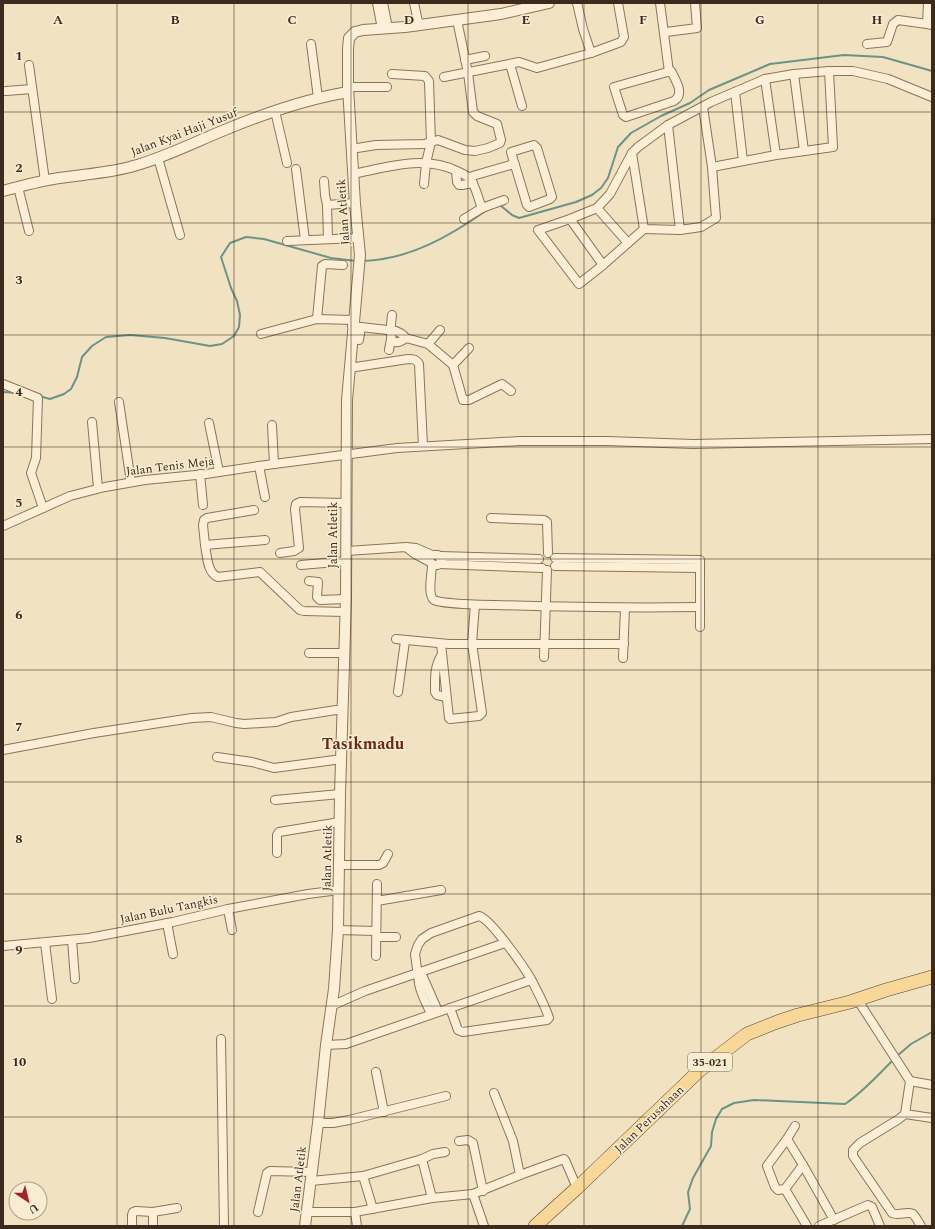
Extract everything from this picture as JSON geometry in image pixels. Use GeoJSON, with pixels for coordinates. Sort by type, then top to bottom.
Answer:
{"type":"FeatureCollection","features":[{"type":"Feature","properties":{"kind":"main road","name":"Jalan Perusahaan"},"geometry":{"type":"LineString","coordinates":[[535,1226],[577,1188],[700,1070],[747,1034],[776,1022],[857,1000],[932,977]]}},
{"type":"Feature","properties":{"kind":"street"},"geometry":{"type":"LineString","coordinates":[[377,3],[385,29]]}},
{"type":"Feature","properties":{"kind":"street"},"geometry":{"type":"LineString","coordinates":[[383,3],[385,29]]}},
{"type":"Feature","properties":{"kind":"street"},"geometry":{"type":"LineString","coordinates":[[414,3],[419,26]]}},
{"type":"Feature","properties":{"kind":"street"},"geometry":{"type":"LineString","coordinates":[[577,3],[583,29],[591,53]]}},
{"type":"Feature","properties":{"kind":"street"},"geometry":{"type":"LineString","coordinates":[[444,77],[522,62],[537,68],[591,53],[621,42],[623,40],[618,3]]}},
{"type":"Feature","properties":{"kind":"street"},"geometry":{"type":"LineString","coordinates":[[661,3],[666,32],[670,72]]}},
{"type":"Feature","properties":{"kind":"street"},"geometry":{"type":"LineString","coordinates":[[661,3],[670,72],[680,94],[674,101],[626,117],[624,115],[614,90],[615,86],[670,72]]}},
{"type":"Feature","properties":{"kind":"street"},"geometry":{"type":"LineString","coordinates":[[666,32],[697,28],[694,3]]}},
{"type":"Feature","properties":{"kind":"street"},"geometry":{"type":"LineString","coordinates":[[867,44],[887,42],[893,24],[898,20],[930,24],[928,3]]}},
{"type":"Feature","properties":{"kind":"street","name":"Jalan Atletik"},"geometry":{"type":"LineString","coordinates":[[305,1226],[334,989],[338,930],[340,794],[347,556],[347,391],[355,324],[360,255],[351,149],[348,89],[349,38],[355,32],[364,30],[419,26],[501,14],[543,4]]}},
{"type":"Feature","properties":{"kind":"street"},"geometry":{"type":"LineString","coordinates":[[351,149],[376,145],[424,144],[439,140],[465,150],[483,150],[500,143],[501,140],[496,123],[477,116],[473,112],[468,73],[456,20]]}},
{"type":"Feature","properties":{"kind":"street"},"geometry":{"type":"LineString","coordinates":[[311,44],[318,98]]}},
{"type":"Feature","properties":{"kind":"street"},"geometry":{"type":"LineString","coordinates":[[465,60],[485,56]]}},
{"type":"Feature","properties":{"kind":"street"},"geometry":{"type":"LineString","coordinates":[[510,64],[522,106]]}},
{"type":"Feature","properties":{"kind":"street"},"geometry":{"type":"LineString","coordinates":[[29,65],[44,181]]}},
{"type":"Feature","properties":{"kind":"street"},"geometry":{"type":"LineString","coordinates":[[712,167],[776,155],[831,148],[833,146],[829,71]]}},
{"type":"Feature","properties":{"kind":"street"},"geometry":{"type":"LineString","coordinates":[[703,107],[712,167],[716,218],[701,227],[680,230],[644,229],[579,284],[538,231],[540,229],[570,220],[597,208],[610,194],[632,153],[638,146],[668,126],[703,107],[765,79],[794,74],[829,71],[853,71],[888,79],[932,97]]}},
{"type":"Feature","properties":{"kind":"street"},"geometry":{"type":"LineString","coordinates":[[392,74],[425,76],[429,81],[431,142],[426,163],[424,184]]}},
{"type":"Feature","properties":{"kind":"street"},"geometry":{"type":"LineString","coordinates":[[794,74],[804,151]]}},
{"type":"Feature","properties":{"kind":"street"},"geometry":{"type":"LineString","coordinates":[[765,79],[776,155]]}},
{"type":"Feature","properties":{"kind":"street"},"geometry":{"type":"LineString","coordinates":[[348,89],[387,87]]}},
{"type":"Feature","properties":{"kind":"street"},"geometry":{"type":"LineString","coordinates":[[6,91],[32,89]]}},
{"type":"Feature","properties":{"kind":"street","name":"Jalan Kyai Haji Yusuf"},"geometry":{"type":"LineString","coordinates":[[3,191],[44,181],[117,170],[158,158],[275,111],[348,89]]}},
{"type":"Feature","properties":{"kind":"street"},"geometry":{"type":"LineString","coordinates":[[735,92],[743,161]]}},
{"type":"Feature","properties":{"kind":"street"},"geometry":{"type":"LineString","coordinates":[[275,111],[287,163]]}},
{"type":"Feature","properties":{"kind":"street"},"geometry":{"type":"LineString","coordinates":[[668,126],[680,230]]}},
{"type":"Feature","properties":{"kind":"street"},"geometry":{"type":"LineString","coordinates":[[536,145],[552,198],[528,206],[514,164],[512,151],[536,145]]}},
{"type":"Feature","properties":{"kind":"street"},"geometry":{"type":"LineString","coordinates":[[632,153],[644,229]]}},
{"type":"Feature","properties":{"kind":"street"},"geometry":{"type":"LineString","coordinates":[[158,158],[180,235]]}},
{"type":"Feature","properties":{"kind":"street"},"geometry":{"type":"LineString","coordinates":[[354,174],[409,163],[432,163],[448,167],[456,171],[457,182],[459,185],[462,185],[471,180],[514,164]]}},
{"type":"Feature","properties":{"kind":"street"},"geometry":{"type":"LineString","coordinates":[[296,169],[305,240]]}},
{"type":"Feature","properties":{"kind":"street"},"geometry":{"type":"LineString","coordinates":[[471,180],[482,208]]}},
{"type":"Feature","properties":{"kind":"street"},"geometry":{"type":"LineString","coordinates":[[324,181],[327,204],[328,239]]}},
{"type":"Feature","properties":{"kind":"street"},"geometry":{"type":"LineString","coordinates":[[18,187],[30,231]]}},
{"type":"Feature","properties":{"kind":"street"},"geometry":{"type":"LineString","coordinates":[[464,219],[482,208],[504,200]]}},
{"type":"Feature","properties":{"kind":"street"},"geometry":{"type":"LineString","coordinates":[[327,204],[355,203]]}},
{"type":"Feature","properties":{"kind":"street"},"geometry":{"type":"LineString","coordinates":[[597,208],[628,243]]}},
{"type":"Feature","properties":{"kind":"street"},"geometry":{"type":"LineString","coordinates":[[570,220],[603,265]]}},
{"type":"Feature","properties":{"kind":"street"},"geometry":{"type":"LineString","coordinates":[[287,241],[358,238]]}},
{"type":"Feature","properties":{"kind":"street"},"geometry":{"type":"LineString","coordinates":[[317,319],[322,266],[325,264],[343,265]]}},
{"type":"Feature","properties":{"kind":"street"},"geometry":{"type":"LineString","coordinates":[[389,350],[392,315]]}},
{"type":"Feature","properties":{"kind":"street"},"geometry":{"type":"LineString","coordinates":[[260,334],[317,319],[355,324],[391,334],[400,332],[406,338],[428,344],[453,365],[463,400],[469,400],[502,384],[511,391]]}},
{"type":"Feature","properties":{"kind":"street"},"geometry":{"type":"LineString","coordinates":[[355,324],[359,340]]}},
{"type":"Feature","properties":{"kind":"street"},"geometry":{"type":"LineString","coordinates":[[428,344],[440,330]]}},
{"type":"Feature","properties":{"kind":"street"},"geometry":{"type":"LineString","coordinates":[[453,365],[469,348]]}},
{"type":"Feature","properties":{"kind":"street"},"geometry":{"type":"LineString","coordinates":[[349,368],[408,359],[415,359],[417,361],[419,364],[423,446]]}},
{"type":"Feature","properties":{"kind":"street"},"geometry":{"type":"LineString","coordinates":[[3,384],[37,396],[36,458],[31,473],[43,508]]}},
{"type":"Feature","properties":{"kind":"street"},"geometry":{"type":"LineString","coordinates":[[119,402],[131,482]]}},
{"type":"Feature","properties":{"kind":"street"},"geometry":{"type":"LineString","coordinates":[[92,422],[98,488]]}},
{"type":"Feature","properties":{"kind":"street"},"geometry":{"type":"LineString","coordinates":[[209,423],[219,472]]}},
{"type":"Feature","properties":{"kind":"street"},"geometry":{"type":"LineString","coordinates":[[272,425],[274,464]]}},
{"type":"Feature","properties":{"kind":"street","name":"Jalan Tenis Meja"},"geometry":{"type":"LineString","coordinates":[[3,526],[70,496],[98,488],[131,482],[423,446],[526,441],[607,441],[693,444],[932,439]]}},
{"type":"Feature","properties":{"kind":"street"},"geometry":{"type":"LineString","coordinates":[[259,466],[265,497]]}},
{"type":"Feature","properties":{"kind":"street"},"geometry":{"type":"LineString","coordinates":[[200,474],[203,504]]}},
{"type":"Feature","properties":{"kind":"street"},"geometry":{"type":"LineString","coordinates":[[280,553],[294,551],[298,548],[295,509],[296,504],[300,502],[346,503]]}},
{"type":"Feature","properties":{"kind":"street"},"geometry":{"type":"LineString","coordinates":[[254,510],[207,518],[204,520],[205,545],[210,571],[218,577],[260,572],[300,610],[345,612]]}},
{"type":"Feature","properties":{"kind":"street"},"geometry":{"type":"LineString","coordinates":[[491,518],[544,520],[547,522],[548,562],[544,657]]}},
{"type":"Feature","properties":{"kind":"street"},"geometry":{"type":"LineString","coordinates":[[205,545],[265,540]]}},
{"type":"Feature","properties":{"kind":"street"},"geometry":{"type":"LineString","coordinates":[[301,566],[347,556],[406,546],[422,549],[435,560],[626,563],[700,560],[700,627]]}},
{"type":"Feature","properties":{"kind":"street"},"geometry":{"type":"LineString","coordinates":[[435,560],[430,594],[432,598],[439,601],[474,605],[546,607],[700,607]]}},
{"type":"Feature","properties":{"kind":"street"},"geometry":{"type":"LineString","coordinates":[[626,563],[700,568]]}},
{"type":"Feature","properties":{"kind":"street"},"geometry":{"type":"LineString","coordinates":[[310,581],[318,582],[317,597],[320,600],[346,599]]}},
{"type":"Feature","properties":{"kind":"street"},"geometry":{"type":"LineString","coordinates":[[441,644],[442,654],[437,662],[435,671],[434,692],[446,697],[448,716],[450,719],[478,717],[481,715],[472,643],[474,605]]}},
{"type":"Feature","properties":{"kind":"street"},"geometry":{"type":"LineString","coordinates":[[623,658],[625,608]]}},
{"type":"Feature","properties":{"kind":"street"},"geometry":{"type":"LineString","coordinates":[[396,639],[441,644],[624,644]]}},
{"type":"Feature","properties":{"kind":"street"},"geometry":{"type":"LineString","coordinates":[[398,692],[405,641]]}},
{"type":"Feature","properties":{"kind":"street"},"geometry":{"type":"LineString","coordinates":[[309,653],[345,653]]}},
{"type":"Feature","properties":{"kind":"street"},"geometry":{"type":"LineString","coordinates":[[3,750],[107,730],[192,718],[211,717],[236,724],[244,724],[276,722],[291,717],[343,710]]}},
{"type":"Feature","properties":{"kind":"street"},"geometry":{"type":"LineString","coordinates":[[217,758],[252,762],[274,768],[342,760]]}},
{"type":"Feature","properties":{"kind":"street"},"geometry":{"type":"LineString","coordinates":[[275,800],[340,794]]}},
{"type":"Feature","properties":{"kind":"street"},"geometry":{"type":"LineString","coordinates":[[277,854],[277,835],[279,832],[340,822]]}},
{"type":"Feature","properties":{"kind":"street"},"geometry":{"type":"LineString","coordinates":[[339,865],[379,865],[383,863],[388,854]]}},
{"type":"Feature","properties":{"kind":"street"},"geometry":{"type":"LineString","coordinates":[[376,956],[377,884]]}},
{"type":"Feature","properties":{"kind":"street","name":"Jalan Bulu Tangkis"},"geometry":{"type":"LineString","coordinates":[[3,946],[89,938],[167,923],[228,909],[308,894],[339,890]]}},
{"type":"Feature","properties":{"kind":"street"},"geometry":{"type":"LineString","coordinates":[[377,901],[440,890]]}},
{"type":"Feature","properties":{"kind":"street"},"geometry":{"type":"LineString","coordinates":[[228,909],[232,930]]}},
{"type":"Feature","properties":{"kind":"street"},"geometry":{"type":"LineString","coordinates":[[435,1013],[420,987],[415,954],[418,945],[422,939],[431,934],[476,916],[481,916],[486,919],[531,980],[549,1017],[547,1020],[473,1032],[461,1032],[458,1029],[450,1008]]}},
{"type":"Feature","properties":{"kind":"street"},"geometry":{"type":"LineString","coordinates":[[167,923],[173,954]]}},
{"type":"Feature","properties":{"kind":"street"},"geometry":{"type":"LineString","coordinates":[[338,930],[396,937]]}},
{"type":"Feature","properties":{"kind":"street"},"geometry":{"type":"LineString","coordinates":[[72,940],[75,979]]}},
{"type":"Feature","properties":{"kind":"street"},"geometry":{"type":"LineString","coordinates":[[45,943],[52,999]]}},
{"type":"Feature","properties":{"kind":"street"},"geometry":{"type":"LineString","coordinates":[[331,1006],[365,991],[505,944]]}},
{"type":"Feature","properties":{"kind":"street"},"geometry":{"type":"LineString","coordinates":[[326,1045],[346,1044],[531,980]]}},
{"type":"Feature","properties":{"kind":"street"},"geometry":{"type":"LineString","coordinates":[[857,1000],[910,1080],[905,1114],[860,1143],[853,1150],[853,1156],[892,1213],[896,1215],[909,1213],[914,1215],[921,1226]]}},
{"type":"Feature","properties":{"kind":"street"},"geometry":{"type":"LineString","coordinates":[[221,1039],[224,1226]]}},
{"type":"Feature","properties":{"kind":"street"},"geometry":{"type":"LineString","coordinates":[[376,1072],[384,1112]]}},
{"type":"Feature","properties":{"kind":"street"},"geometry":{"type":"LineString","coordinates":[[910,1080],[932,1085]]}},
{"type":"Feature","properties":{"kind":"street"},"geometry":{"type":"LineString","coordinates":[[494,1093],[513,1141],[520,1175]]}},
{"type":"Feature","properties":{"kind":"street"},"geometry":{"type":"LineString","coordinates":[[318,1123],[333,1123],[446,1096]]}},
{"type":"Feature","properties":{"kind":"street"},"geometry":{"type":"LineString","coordinates":[[905,1114],[932,1118]]}},
{"type":"Feature","properties":{"kind":"street"},"geometry":{"type":"LineString","coordinates":[[795,1126],[767,1166],[775,1187],[778,1190],[785,1189],[803,1166]]}},
{"type":"Feature","properties":{"kind":"street"},"geometry":{"type":"LineString","coordinates":[[787,1139],[834,1220]]}},
{"type":"Feature","properties":{"kind":"street"},"geometry":{"type":"LineString","coordinates":[[459,1140],[468,1140],[473,1143],[483,1191]]}},
{"type":"Feature","properties":{"kind":"street"},"geometry":{"type":"LineString","coordinates":[[258,1212],[267,1173],[270,1171],[311,1177],[363,1176],[422,1159],[430,1155],[445,1152]]}},
{"type":"Feature","properties":{"kind":"street"},"geometry":{"type":"LineString","coordinates":[[422,1159],[432,1198]]}},
{"type":"Feature","properties":{"kind":"street"},"geometry":{"type":"LineString","coordinates":[[306,1212],[355,1212],[432,1198],[473,1194],[564,1159],[577,1188]]}},
{"type":"Feature","properties":{"kind":"street"},"geometry":{"type":"LineString","coordinates":[[363,1176],[373,1209]]}},
{"type":"Feature","properties":{"kind":"street"},"geometry":{"type":"LineString","coordinates":[[785,1189],[807,1226]]}},
{"type":"Feature","properties":{"kind":"street"},"geometry":{"type":"LineString","coordinates":[[473,1194],[484,1226]]}},
{"type":"Feature","properties":{"kind":"street"},"geometry":{"type":"LineString","coordinates":[[819,1226],[868,1205],[872,1207],[880,1226]]}},
{"type":"Feature","properties":{"kind":"street"},"geometry":{"type":"LineString","coordinates":[[132,1226],[133,1212],[153,1212],[156,1210],[177,1208]]}},
{"type":"Feature","properties":{"kind":"street"},"geometry":{"type":"LineString","coordinates":[[153,1212],[153,1226]]}},
{"type":"Feature","properties":{"kind":"street"},"geometry":{"type":"LineString","coordinates":[[355,1212],[357,1226]]}},
{"type":"Feature","properties":{"kind":"waterway"},"geometry":{"type":"LineString","coordinates":[[498,206],[500,205],[512,215],[519,218],[576,202],[592,195],[601,188],[608,178],[618,147],[631,133],[661,116],[690,103],[709,90],[770,64],[844,55],[883,57],[932,71]]}},
{"type":"Feature","properties":{"kind":"waterway"},"geometry":{"type":"LineString","coordinates":[[362,261],[379,260],[396,256],[428,245],[458,229],[487,210]]}},
{"type":"Feature","properties":{"kind":"waterway"},"geometry":{"type":"LineString","coordinates":[[39,396],[50,399],[64,394],[71,389],[77,377],[82,357],[92,346],[106,337],[130,335],[165,338],[210,346],[222,344],[234,336],[239,327],[240,315],[237,301],[221,257],[230,243],[246,237],[264,239],[331,258],[356,261]]}},
{"type":"Feature","properties":{"kind":"waterway"},"geometry":{"type":"LineString","coordinates":[[3,392],[17,393]]}},
{"type":"Feature","properties":{"kind":"waterway"},"geometry":{"type":"LineString","coordinates":[[897,1056],[911,1044],[932,1032]]}},
{"type":"Feature","properties":{"kind":"waterway"},"geometry":{"type":"LineString","coordinates":[[682,1226],[690,1209],[688,1192],[693,1178],[711,1146],[712,1132],[716,1119],[722,1109],[734,1103],[754,1100],[845,1104],[864,1089],[894,1059]]}},
{"type":"Feature","properties":{"kind":"district","name":"Tasikmadu"},"geometry":{"type":"Point","coordinates":[363,743]}}]}
